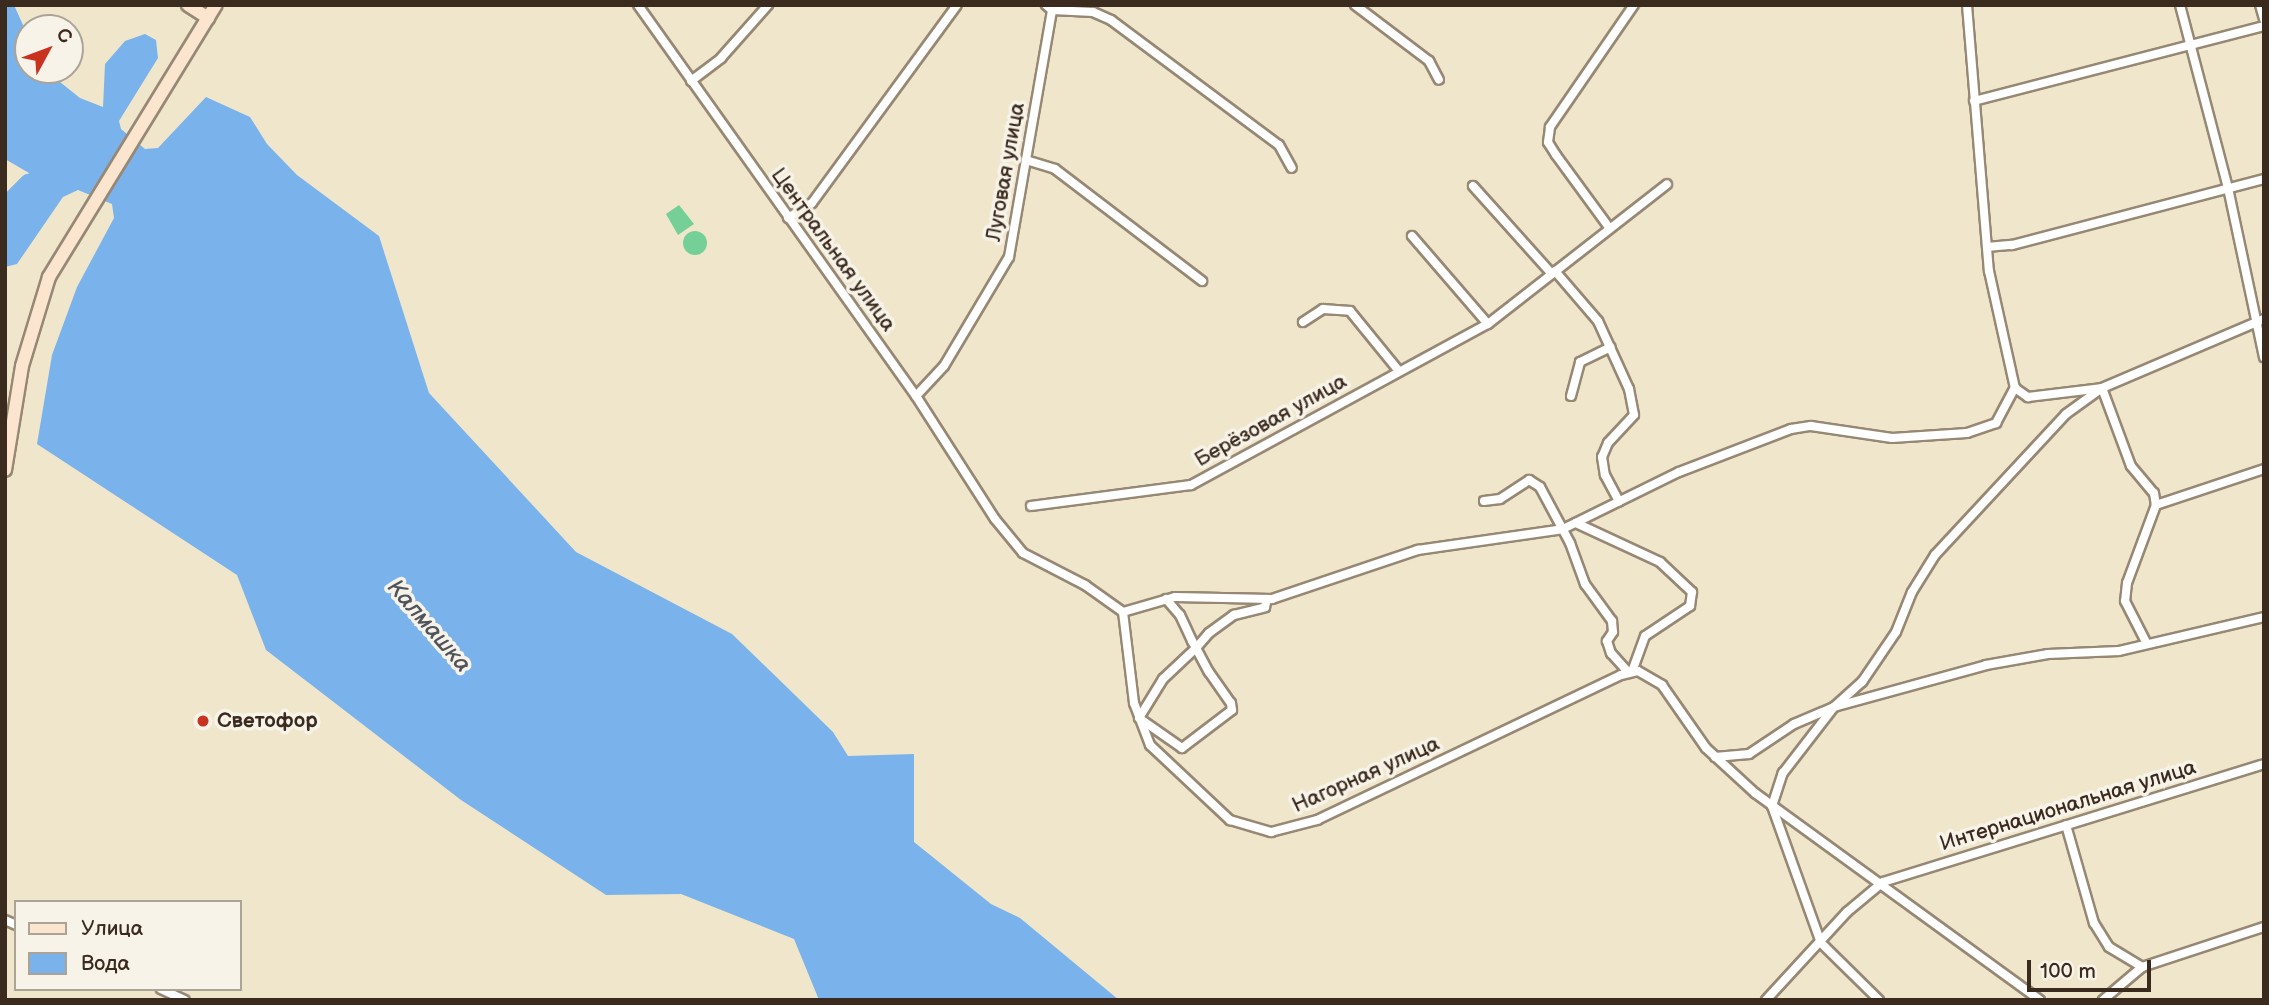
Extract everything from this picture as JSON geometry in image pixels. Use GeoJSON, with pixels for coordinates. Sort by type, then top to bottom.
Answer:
{"type":"FeatureCollection","features":[{"type":"Feature","properties":{"kind":"main road"},"geometry":{"type":"LineString","coordinates":[[188,5],[208,19]]}},
{"type":"Feature","properties":{"kind":"main road"},"geometry":{"type":"LineString","coordinates":[[5,470],[33,320],[57,262],[216,5]]}},
{"type":"Feature","properties":{"kind":"street","name":"Центральная улица"},"geometry":{"type":"LineString","coordinates":[[638,5],[916,396],[995,519],[1023,553],[1085,585],[1123,612]]}},
{"type":"Feature","properties":{"kind":"street"},"geometry":{"type":"LineString","coordinates":[[691,81],[721,58],[768,5]]}},
{"type":"Feature","properties":{"kind":"street"},"geometry":{"type":"LineString","coordinates":[[788,218],[812,203],[957,5]]}},
{"type":"Feature","properties":{"kind":"street"},"geometry":{"type":"LineString","coordinates":[[1355,5],[1429,61],[1439,80]]}},
{"type":"Feature","properties":{"kind":"street"},"geometry":{"type":"LineString","coordinates":[[1608,226],[1548,142],[1556,115],[1634,5]]}},
{"type":"Feature","properties":{"kind":"street"},"geometry":{"type":"LineString","coordinates":[[1967,5],[1987,247],[2015,388],[2022,395],[2038,397],[2102,388]]}},
{"type":"Feature","properties":{"kind":"street"},"geometry":{"type":"LineString","coordinates":[[2180,5],[2228,188],[2253,321],[2264,357]]}},
{"type":"Feature","properties":{"kind":"street"},"geometry":{"type":"LineString","coordinates":[[2260,5],[2264,19]]}},
{"type":"Feature","properties":{"kind":"street"},"geometry":{"type":"LineString","coordinates":[[1049,8],[1093,12],[1111,20],[1279,145],[1293,168]]}},
{"type":"Feature","properties":{"kind":"street","name":"Луговая улица"},"geometry":{"type":"LineString","coordinates":[[916,396],[944,366],[1009,257],[1049,8]]}},
{"type":"Feature","properties":{"kind":"street"},"geometry":{"type":"LineString","coordinates":[[1974,101],[2264,26]]}},
{"type":"Feature","properties":{"kind":"street"},"geometry":{"type":"LineString","coordinates":[[1026,160],[1055,169],[1202,281]]}},
{"type":"Feature","properties":{"kind":"street"},"geometry":{"type":"LineString","coordinates":[[1987,247],[2012,245],[2264,179]]}},
{"type":"Feature","properties":{"kind":"street","name":"Берёзовая улица"},"geometry":{"type":"LineString","coordinates":[[1031,506],[1191,485],[1488,324],[1608,226],[1667,184]]}},
{"type":"Feature","properties":{"kind":"street"},"geometry":{"type":"LineString","coordinates":[[1473,186],[1586,305],[1611,347],[1629,389],[1633,415],[1608,443],[1602,457],[1605,475],[1619,501]]}},
{"type":"Feature","properties":{"kind":"street"},"geometry":{"type":"LineString","coordinates":[[1412,236],[1488,324]]}},
{"type":"Feature","properties":{"kind":"street"},"geometry":{"type":"LineString","coordinates":[[1303,322],[1323,309],[1350,311],[1399,372]]}},
{"type":"Feature","properties":{"kind":"street"},"geometry":{"type":"LineString","coordinates":[[1879,1000],[1821,943],[1772,806],[1783,773],[1834,707],[1877,664],[1920,576],[1936,555],[2066,414],[2102,388],[2253,321],[2264,319]]}},
{"type":"Feature","properties":{"kind":"street"},"geometry":{"type":"LineString","coordinates":[[1571,396],[1574,370],[1580,362],[1611,347]]}},
{"type":"Feature","properties":{"kind":"street"},"geometry":{"type":"LineString","coordinates":[[1123,612],[1166,599],[1267,599],[1418,550],[1563,529],[1679,472],[1791,429],[1811,426],[1892,438],[1976,431],[1996,423],[2015,388]]}},
{"type":"Feature","properties":{"kind":"street"},"geometry":{"type":"LineString","coordinates":[[2102,388],[2131,466],[2154,493],[2156,505],[2127,583],[2125,601],[2147,645]]}},
{"type":"Feature","properties":{"kind":"street"},"geometry":{"type":"LineString","coordinates":[[2156,505],[2264,469]]}},
{"type":"Feature","properties":{"kind":"street"},"geometry":{"type":"LineString","coordinates":[[1484,501],[1500,499],[1534,481],[1563,529],[1585,584],[1612,621],[1613,632],[1607,640],[1611,653],[1627,673],[1651,675],[1662,685],[1715,757],[1772,806],[1882,882],[2040,1000]]}},
{"type":"Feature","properties":{"kind":"street"},"geometry":{"type":"LineString","coordinates":[[1576,523],[1660,562],[1692,592],[1690,606],[1645,636],[1627,673]]}},
{"type":"Feature","properties":{"kind":"street"},"geometry":{"type":"LineString","coordinates":[[1166,599],[1196,648],[1232,710],[1182,748],[1139,718],[1163,679],[1196,648],[1222,622],[1265,607],[1267,599]]}},
{"type":"Feature","properties":{"kind":"street","name":"Нагорная улица"},"geometry":{"type":"LineString","coordinates":[[1123,612],[1139,718],[1150,745],[1230,820],[1271,832],[1317,820],[1627,673]]}},
{"type":"Feature","properties":{"kind":"street"},"geometry":{"type":"LineString","coordinates":[[1715,757],[1749,754],[1794,724],[1834,707],[1986,665],[2048,654],[2119,651],[2264,617]]}},
{"type":"Feature","properties":{"kind":"street","name":"Интернациональная улица"},"geometry":{"type":"LineString","coordinates":[[1882,882],[2264,764]]}},
{"type":"Feature","properties":{"kind":"street"},"geometry":{"type":"LineString","coordinates":[[2066,825],[2094,923],[2109,947],[2142,967]]}},
{"type":"Feature","properties":{"kind":"street"},"geometry":{"type":"LineString","coordinates":[[1766,1000],[1882,882]]}},
{"type":"Feature","properties":{"kind":"street"},"geometry":{"type":"LineString","coordinates":[[2103,1000],[2142,967],[2264,927]]}},
{"type":"Feature","properties":{"kind":"street"},"geometry":{"type":"LineString","coordinates":[[165,991],[185,1000]]}},
{"type":"Feature","properties":{"kind":"green space"},"geometry":{"type":"Polygon","coordinates":[[[679,205],[694,224],[678,235],[666,214],[679,205]]]}},
{"type":"Feature","properties":{"kind":"green space"},"geometry":{"type":"Polygon","coordinates":[[[695,231],[706,238],[707,243],[700,254],[695,255],[684,248],[683,243],[690,232],[695,231]]]}},
{"type":"Feature","properties":{"kind":"water","name":"Калмашка"},"geometry":{"type":"Polygon","coordinates":[[[5,5],[14,5],[18,14],[14,14],[14,84],[62,84],[80,98],[103,107],[105,64],[125,41],[145,34],[156,40],[158,58],[119,121],[121,129],[145,149],[158,148],[206,97],[250,117],[267,144],[297,175],[379,236],[429,393],[576,552],[732,634],[833,732],[848,756],[914,754],[914,842],[991,904],[1020,918],[1119,1000],[819,1000],[794,939],[681,894],[606,895],[461,800],[266,650],[237,575],[37,444],[52,355],[77,287],[114,218],[112,204],[78,190],[63,197],[17,264],[5,267],[5,210],[29,173],[5,159],[5,5]]]}},
{"type":"Feature","properties":{"kind":"waterway"},"geometry":{"type":"LineString","coordinates":[[5,205],[28,182]]}},
{"type":"Feature","properties":{"kind":"place","name":"Светофор"},"geometry":{"type":"Point","coordinates":[203,721]}}]}
